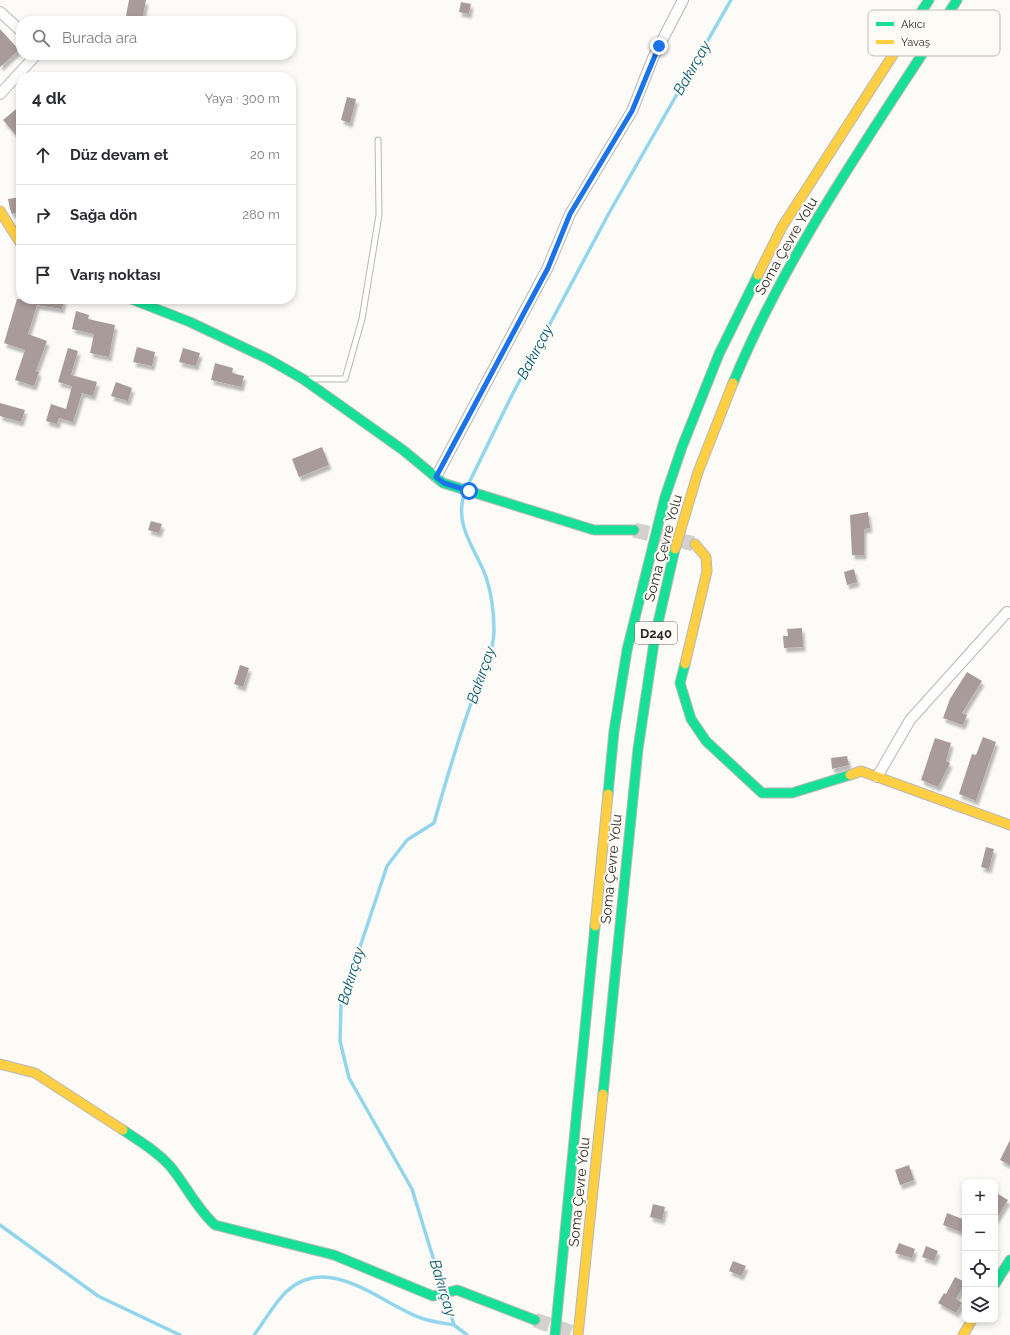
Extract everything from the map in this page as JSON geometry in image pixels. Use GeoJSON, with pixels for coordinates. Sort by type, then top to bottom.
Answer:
{"type":"FeatureCollection","features":[{"type":"Feature","properties":{"kind":"main road","name":"Soma Çevre Yolu"},"geometry":{"type":"LineString","coordinates":[[923,10],[929,0]]}},
{"type":"Feature","properties":{"kind":"main road","name":"Soma Çevre Yolu"},"geometry":{"type":"LineString","coordinates":[[950,10],[957,0]]}},
{"type":"Feature","properties":{"kind":"main road","name":"Soma Çevre Yolu"},"geometry":{"type":"LineString","coordinates":[[555,1335],[614,731],[627,650],[666,497],[682,447],[719,354],[782,227],[893,56]]}},
{"type":"Feature","properties":{"kind":"main road","name":"Soma Çevre Yolu"},"geometry":{"type":"LineString","coordinates":[[578,1335],[604,1091],[638,735],[651,654],[681,531],[698,473],[734,379],[768,305],[813,223],[856,153],[920,56]]}},
{"type":"Feature","properties":{"kind":"main road"},"geometry":{"type":"LineString","coordinates":[[0,211],[16,236]]}},
{"type":"Feature","properties":{"kind":"main road"},"geometry":{"type":"LineString","coordinates":[[143,304],[190,322],[268,359],[303,379],[403,450],[440,480],[594,530],[634,530]]}},
{"type":"Feature","properties":{"kind":"main road"},"geometry":{"type":"LineString","coordinates":[[695,544],[706,557],[707,571],[680,683],[691,719],[706,741],[762,793],[792,793],[861,771],[1010,825]]}},
{"type":"Feature","properties":{"kind":"main road"},"geometry":{"type":"LineString","coordinates":[[0,1064],[13,1066],[35,1073],[152,1149],[170,1166],[202,1213],[216,1225],[334,1255],[433,1296],[457,1290],[535,1320]]}},
{"type":"Feature","properties":{"kind":"main road"},"geometry":{"type":"LineString","coordinates":[[998,1280],[1009,1264]]}},
{"type":"Feature","properties":{"kind":"main road"},"geometry":{"type":"LineString","coordinates":[[963,1335],[970,1323]]}},
{"type":"Feature","properties":{"kind":"street"},"geometry":{"type":"LineString","coordinates":[[440,480],[548,268],[570,214],[632,111],[653,58],[683,0]]}},
{"type":"Feature","properties":{"kind":"street"},"geometry":{"type":"LineString","coordinates":[[0,12],[16,26]]}},
{"type":"Feature","properties":{"kind":"street"},"geometry":{"type":"LineString","coordinates":[[20,72],[31,60]]}},
{"type":"Feature","properties":{"kind":"street"},"geometry":{"type":"LineString","coordinates":[[0,94],[16,77]]}},
{"type":"Feature","properties":{"kind":"street"},"geometry":{"type":"LineString","coordinates":[[877,777],[910,720],[1007,612],[1010,613]]}},
{"type":"Feature","properties":{"kind":"lane"},"geometry":{"type":"LineString","coordinates":[[303,379],[345,378],[362,319],[378,215],[378,140]]}},
{"type":"Feature","properties":{"kind":"building"},"geometry":{"type":"Polygon","coordinates":[[[129,0],[146,0],[143,16],[126,16],[129,0]]]}},
{"type":"Feature","properties":{"kind":"building"},"geometry":{"type":"Polygon","coordinates":[[[461,2],[471,4],[469,14],[459,12],[461,2]]]}},
{"type":"Feature","properties":{"kind":"building"},"geometry":{"type":"Polygon","coordinates":[[[0,29],[16,47],[16,53],[0,67],[0,29]]]}},
{"type":"Feature","properties":{"kind":"building"},"geometry":{"type":"Polygon","coordinates":[[[347,97],[356,99],[350,123],[341,120],[347,97]]]}},
{"type":"Feature","properties":{"kind":"building"},"geometry":{"type":"Polygon","coordinates":[[[16,109],[16,135],[3,120],[16,109]]]}},
{"type":"Feature","properties":{"kind":"building"},"geometry":{"type":"Polygon","coordinates":[[[16,198],[16,213],[12,214],[8,199],[16,198]]]}},
{"type":"Feature","properties":{"kind":"building"},"geometry":{"type":"Polygon","coordinates":[[[16,302],[16,304],[63,304],[62,309],[37,305],[28,334],[47,341],[36,371],[39,372],[34,386],[15,380],[25,350],[4,343],[16,302]]]}},
{"type":"Feature","properties":{"kind":"building"},"geometry":{"type":"Polygon","coordinates":[[[76,311],[89,315],[88,319],[115,325],[109,357],[90,353],[94,334],[72,329],[76,311]]]}},
{"type":"Feature","properties":{"kind":"building"},"geometry":{"type":"Polygon","coordinates":[[[137,347],[155,352],[152,366],[133,362],[137,347]]]}},
{"type":"Feature","properties":{"kind":"building"},"geometry":{"type":"Polygon","coordinates":[[[68,348],[78,351],[71,375],[97,382],[93,396],[82,393],[73,422],[59,418],[57,424],[46,421],[51,404],[66,409],[72,386],[58,382],[68,348]]]}},
{"type":"Feature","properties":{"kind":"building"},"geometry":{"type":"Polygon","coordinates":[[[183,348],[200,353],[196,366],[179,362],[183,348]]]}},
{"type":"Feature","properties":{"kind":"building"},"geometry":{"type":"Polygon","coordinates":[[[215,363],[233,368],[232,373],[244,376],[241,387],[211,380],[215,363]]]}},
{"type":"Feature","properties":{"kind":"building"},"geometry":{"type":"Polygon","coordinates":[[[116,382],[132,388],[128,401],[111,396],[116,382]]]}},
{"type":"Feature","properties":{"kind":"building"},"geometry":{"type":"Polygon","coordinates":[[[0,403],[25,410],[21,422],[0,416],[0,403]]]}},
{"type":"Feature","properties":{"kind":"building"},"geometry":{"type":"Polygon","coordinates":[[[322,447],[329,465],[299,477],[292,459],[322,447]]]}},
{"type":"Feature","properties":{"kind":"building"},"geometry":{"type":"Polygon","coordinates":[[[868,512],[870,528],[864,529],[864,555],[852,555],[850,515],[868,512]]]}},
{"type":"Feature","properties":{"kind":"building"},"geometry":{"type":"Polygon","coordinates":[[[151,521],[162,524],[159,533],[148,530],[151,521]]]}},
{"type":"Feature","properties":{"kind":"building"},"geometry":{"type":"Polygon","coordinates":[[[854,569],[857,582],[847,585],[844,572],[854,569]]]}},
{"type":"Feature","properties":{"kind":"building"},"geometry":{"type":"Polygon","coordinates":[[[802,628],[803,647],[784,648],[783,636],[788,636],[787,629],[802,628]]]}},
{"type":"Feature","properties":{"kind":"building"},"geometry":{"type":"Polygon","coordinates":[[[240,665],[249,668],[243,687],[234,684],[240,665]]]}},
{"type":"Feature","properties":{"kind":"building"},"geometry":{"type":"Polygon","coordinates":[[[967,672],[982,681],[962,713],[967,715],[963,725],[943,718],[950,699],[967,672]]]}},
{"type":"Feature","properties":{"kind":"building"},"geometry":{"type":"Polygon","coordinates":[[[983,737],[996,742],[976,801],[959,794],[972,754],[976,755],[983,737]]]}},
{"type":"Feature","properties":{"kind":"building"},"geometry":{"type":"Polygon","coordinates":[[[935,738],[951,743],[946,761],[950,763],[938,787],[921,780],[935,738]]]}},
{"type":"Feature","properties":{"kind":"building"},"geometry":{"type":"Polygon","coordinates":[[[847,756],[849,765],[832,769],[831,758],[847,756]]]}},
{"type":"Feature","properties":{"kind":"building"},"geometry":{"type":"Polygon","coordinates":[[[986,847],[994,849],[989,869],[981,867],[986,847]]]}},
{"type":"Feature","properties":{"kind":"building"},"geometry":{"type":"Polygon","coordinates":[[[1010,1140],[1010,1165],[1000,1160],[1010,1140]]]}},
{"type":"Feature","properties":{"kind":"building"},"geometry":{"type":"Polygon","coordinates":[[[909,1165],[914,1180],[900,1185],[895,1170],[909,1165]]]}},
{"type":"Feature","properties":{"kind":"building"},"geometry":{"type":"Polygon","coordinates":[[[998,1194],[1008,1200],[998,1216],[998,1194]]]}},
{"type":"Feature","properties":{"kind":"building"},"geometry":{"type":"Polygon","coordinates":[[[653,1204],[665,1207],[662,1220],[650,1217],[653,1204]]]}},
{"type":"Feature","properties":{"kind":"building"},"geometry":{"type":"Polygon","coordinates":[[[947,1213],[962,1219],[961,1232],[943,1225],[947,1213]]]}},
{"type":"Feature","properties":{"kind":"building"},"geometry":{"type":"Polygon","coordinates":[[[899,1243],[915,1249],[912,1258],[895,1253],[899,1243]]]}},
{"type":"Feature","properties":{"kind":"building"},"geometry":{"type":"Polygon","coordinates":[[[926,1246],[938,1251],[934,1261],[922,1257],[926,1246]]]}},
{"type":"Feature","properties":{"kind":"building"},"geometry":{"type":"Polygon","coordinates":[[[733,1261],[746,1266],[741,1276],[729,1271],[733,1261]]]}},
{"type":"Feature","properties":{"kind":"building"},"geometry":{"type":"Polygon","coordinates":[[[955,1277],[962,1280],[962,1288],[956,1299],[962,1303],[956,1313],[938,1303],[944,1293],[946,1294],[955,1277]]]}},
{"type":"Feature","properties":{"kind":"waterway","name":"Bakırçay"},"geometry":{"type":"LineString","coordinates":[[467,487],[512,395],[609,213],[731,0]]}},
{"type":"Feature","properties":{"kind":"waterway","name":"Bakırçay"},"geometry":{"type":"LineString","coordinates":[[443,1290],[412,1189],[349,1078],[340,1041],[341,1004],[387,866],[407,840],[434,823],[464,723],[491,651],[494,631],[491,597],[486,577],[464,527],[462,517],[464,494]]}},
{"type":"Feature","properties":{"kind":"waterway"},"geometry":{"type":"LineString","coordinates":[[0,1225],[98,1296],[180,1335]]}},
{"type":"Feature","properties":{"kind":"waterway"},"geometry":{"type":"LineString","coordinates":[[254,1335],[287,1291],[303,1281],[320,1277],[337,1279],[355,1285],[421,1318],[454,1325]]}},
{"type":"Feature","properties":{"kind":"waterway","name":"Bakırçay"},"geometry":{"type":"LineString","coordinates":[[445,1296],[454,1325],[467,1335]]}},
{"type":"Feature","properties":{"kind":"tunnel"},"geometry":{"type":"LineString","coordinates":[[634,530],[695,544]]}},
{"type":"Feature","properties":{"kind":"tunnel"},"geometry":{"type":"LineString","coordinates":[[535,1320],[579,1335]]}},
{"type":"Feature","properties":{"kind":"traffic: fast"},"geometry":{"type":"LineString","coordinates":[[922,10],[929,0]]}},
{"type":"Feature","properties":{"kind":"traffic: fast"},"geometry":{"type":"LineString","coordinates":[[950,10],[957,0]]}},
{"type":"Feature","properties":{"kind":"traffic: fast"},"geometry":{"type":"LineString","coordinates":[[733,383],[756,332],[808,234],[866,140],[921,56]]}},
{"type":"Feature","properties":{"kind":"traffic: fast"},"geometry":{"type":"LineString","coordinates":[[608,794],[614,731],[627,650],[665,497],[682,447],[719,354],[758,275]]}},
{"type":"Feature","properties":{"kind":"traffic: fast"},"geometry":{"type":"LineString","coordinates":[[144,304],[190,322],[268,359],[303,379],[403,450],[443,483],[594,530],[634,530]]}},
{"type":"Feature","properties":{"kind":"traffic: fast"},"geometry":{"type":"LineString","coordinates":[[603,1094],[638,749],[655,636],[675,549]]}},
{"type":"Feature","properties":{"kind":"traffic: fast"},"geometry":{"type":"LineString","coordinates":[[685,664],[680,683],[691,719],[706,741],[762,793],[792,793],[850,775]]}},
{"type":"Feature","properties":{"kind":"traffic: fast"},"geometry":{"type":"LineString","coordinates":[[555,1335],[595,926]]}},
{"type":"Feature","properties":{"kind":"traffic: fast"},"geometry":{"type":"LineString","coordinates":[[123,1130],[148,1146],[170,1166],[202,1211],[215,1225],[334,1255],[433,1296],[457,1290],[535,1320]]}},
{"type":"Feature","properties":{"kind":"traffic: fast"},"geometry":{"type":"LineString","coordinates":[[998,1279],[1010,1260]]}},
{"type":"Feature","properties":{"kind":"traffic: slow"},"geometry":{"type":"LineString","coordinates":[[758,275],[782,227],[892,56]]}},
{"type":"Feature","properties":{"kind":"traffic: slow"},"geometry":{"type":"LineString","coordinates":[[0,211],[16,236]]}},
{"type":"Feature","properties":{"kind":"traffic: slow"},"geometry":{"type":"LineString","coordinates":[[675,549],[698,472],[733,383]]}},
{"type":"Feature","properties":{"kind":"traffic: slow"},"geometry":{"type":"LineString","coordinates":[[685,664],[707,571],[706,557],[695,544]]}},
{"type":"Feature","properties":{"kind":"traffic: slow"},"geometry":{"type":"LineString","coordinates":[[850,775],[861,771],[1010,825]]}},
{"type":"Feature","properties":{"kind":"traffic: slow"},"geometry":{"type":"LineString","coordinates":[[595,926],[608,794]]}},
{"type":"Feature","properties":{"kind":"traffic: slow"},"geometry":{"type":"LineString","coordinates":[[0,1064],[35,1073],[123,1130]]}},
{"type":"Feature","properties":{"kind":"traffic: slow"},"geometry":{"type":"LineString","coordinates":[[578,1335],[603,1094]]}},
{"type":"Feature","properties":{"kind":"traffic: slow"},"geometry":{"type":"LineString","coordinates":[[963,1335],[970,1323]]}},
{"type":"Feature","properties":{"kind":"route"},"geometry":{"type":"LineString","coordinates":[[469,491],[444,483],[436,477],[548,268],[570,214],[632,111],[659,46]]}}]}
